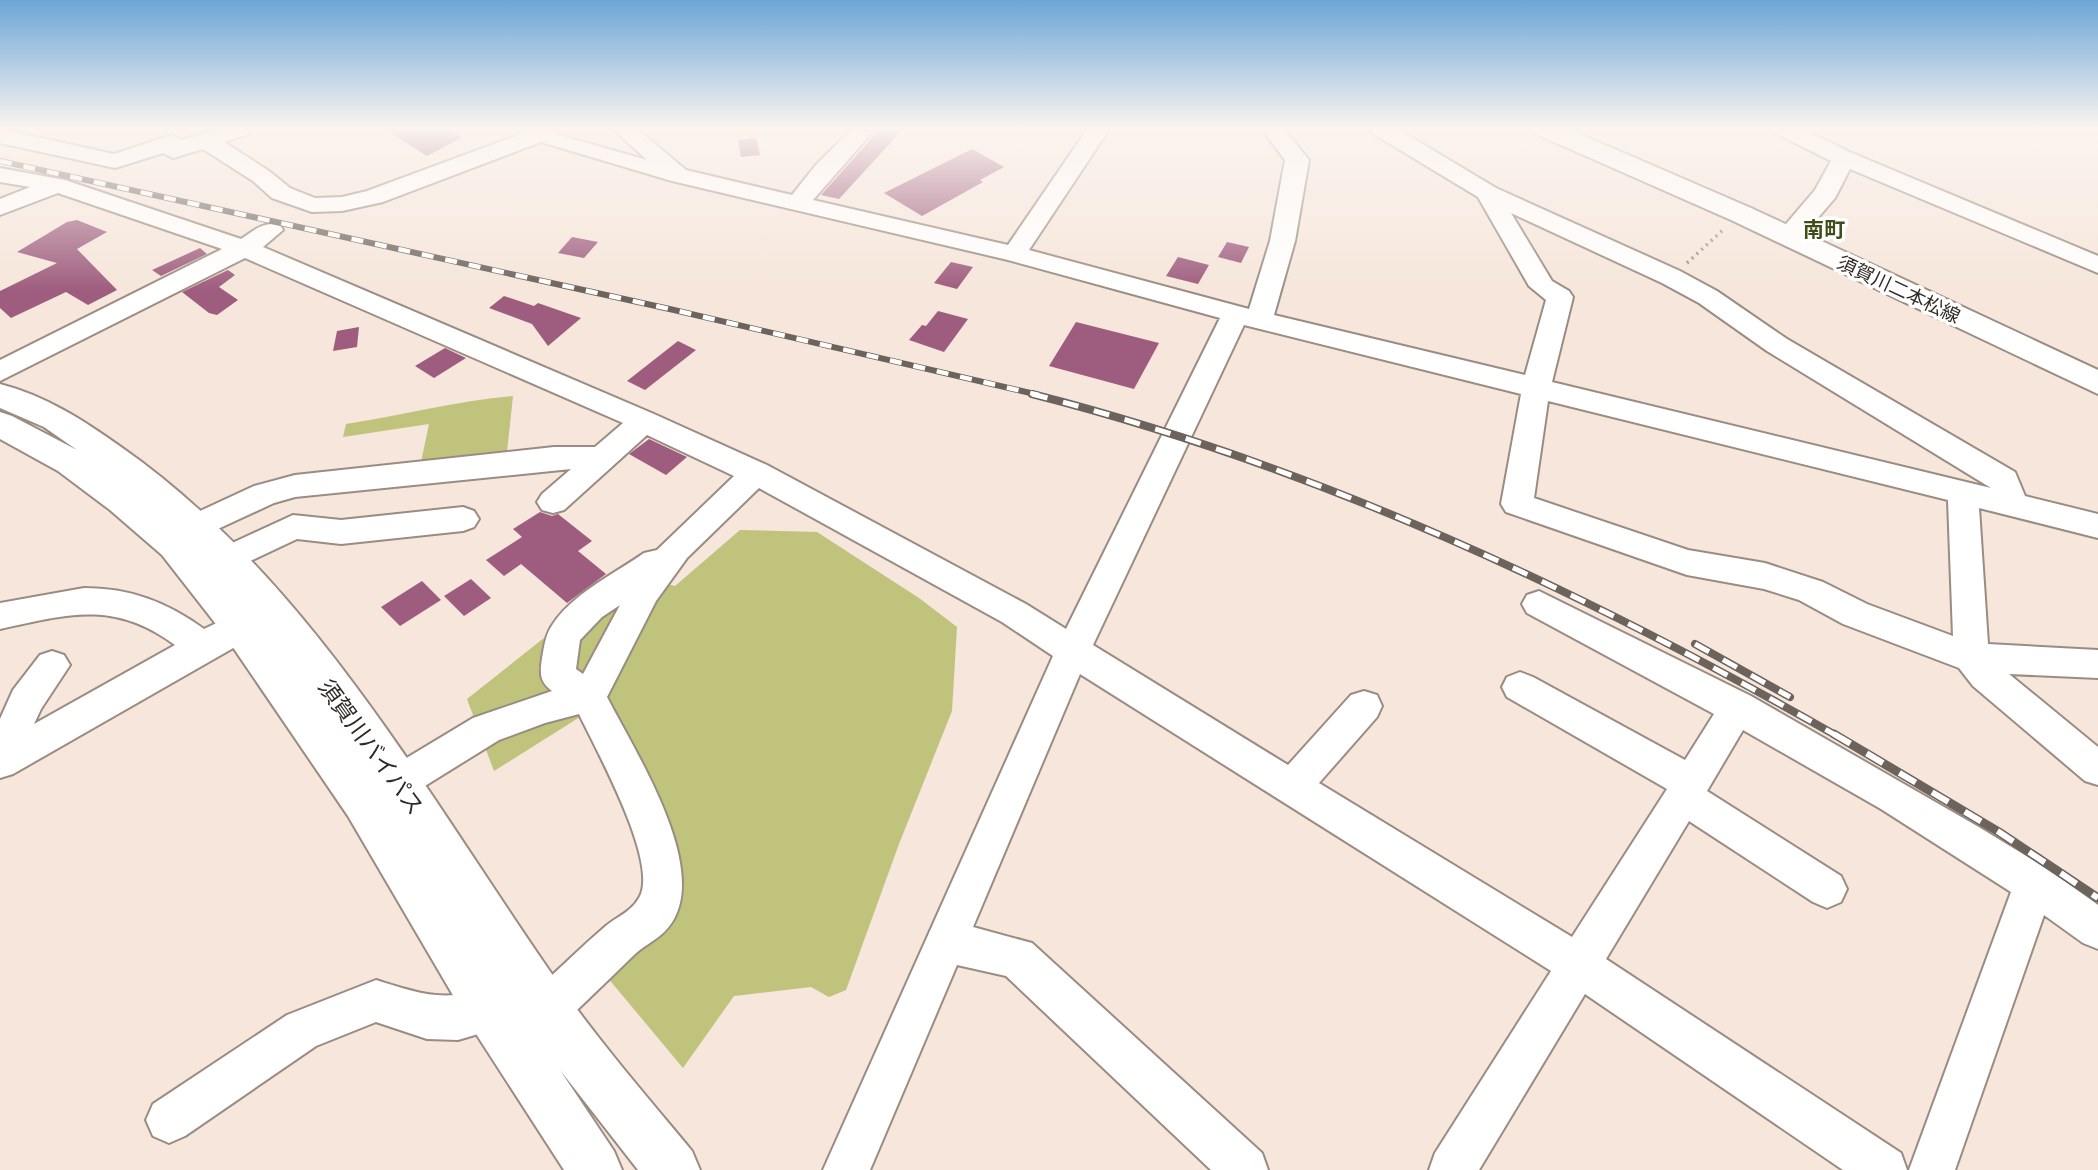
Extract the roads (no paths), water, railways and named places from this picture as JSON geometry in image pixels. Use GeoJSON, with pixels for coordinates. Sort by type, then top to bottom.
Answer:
{"type":"FeatureCollection","features":[{"type":"Feature","properties":{"kind":"main road","name":"須賀川二本松線"},"geometry":{"type":"LineString","coordinates":[[1669,183],[2098,383]]}},
{"type":"Feature","properties":{"kind":"main road","name":"須賀川バイパス"},"geometry":{"type":"LineString","coordinates":[[0,395],[60,422],[115,458],[195,526],[227,560],[256,618],[382,793],[673,1170]]}},
{"type":"Feature","properties":{"kind":"main road","name":"須賀川バイパス"},"geometry":{"type":"LineString","coordinates":[[0,424],[70,462],[122,501],[256,618]]}},
{"type":"Feature","properties":{"kind":"main road","name":"須賀川バイパス"},"geometry":{"type":"LineString","coordinates":[[382,793],[489,1008],[595,1170]]}},
{"type":"Feature","properties":{"kind":"main road"},"geometry":{"type":"LineString","coordinates":[[630,1116],[646,1170]]}},
{"type":"Feature","properties":{"kind":"street"},"geometry":{"type":"LineString","coordinates":[[43,183],[244,248],[644,421],[756,473],[1014,613],[1072,652],[1577,964],[1884,1170]]}},
{"type":"Feature","properties":{"kind":"street"},"geometry":{"type":"LineString","coordinates":[[269,183],[281,193],[312,205],[342,204],[374,197],[413,183]]}},
{"type":"Feature","properties":{"kind":"street"},"geometry":{"type":"LineString","coordinates":[[708,183],[1014,254],[1247,317],[2098,526]]}},
{"type":"Feature","properties":{"kind":"street"},"geometry":{"type":"LineString","coordinates":[[797,204],[814,183]]}},
{"type":"Feature","properties":{"kind":"street"},"geometry":{"type":"LineString","coordinates":[[1014,254],[1062,183]]}},
{"type":"Feature","properties":{"kind":"street"},"geometry":{"type":"LineString","coordinates":[[846,1170],[1072,652],[1175,444],[1247,317],[1274,280],[1288,223],[1294,183]]}},
{"type":"Feature","properties":{"kind":"street"},"geometry":{"type":"LineString","coordinates":[[1471,183],[1487,194],[1671,277],[1708,297],[1777,345],[2004,480],[2012,505]]}},
{"type":"Feature","properties":{"kind":"street"},"geometry":{"type":"LineString","coordinates":[[1788,237],[1826,193],[1828,183]]}},
{"type":"Feature","properties":{"kind":"street"},"geometry":{"type":"LineString","coordinates":[[1917,183],[2098,265]]}},
{"type":"Feature","properties":{"kind":"street"},"geometry":{"type":"LineString","coordinates":[[0,208],[57,185]]}},
{"type":"Feature","properties":{"kind":"street"},"geometry":{"type":"LineString","coordinates":[[1487,194],[1542,286],[1560,297],[1536,387],[1517,504],[1687,562],[1765,576],[1811,591],[1855,614],[1971,658],[2098,664]]}},
{"type":"Feature","properties":{"kind":"street"},"geometry":{"type":"LineString","coordinates":[[0,372],[244,248],[271,230]]}},
{"type":"Feature","properties":{"kind":"street"},"geometry":{"type":"LineString","coordinates":[[553,502],[644,421]]}},
{"type":"Feature","properties":{"kind":"street"},"geometry":{"type":"LineString","coordinates":[[195,526],[265,494],[295,486],[554,458],[600,458]]}},
{"type":"Feature","properties":{"kind":"street"},"geometry":{"type":"LineString","coordinates":[[547,1009],[624,937],[641,928],[659,906],[664,881],[654,831],[589,697],[557,675],[564,634],[590,608],[676,549],[756,473]]}},
{"type":"Feature","properties":{"kind":"street"},"geometry":{"type":"LineString","coordinates":[[1963,493],[1971,658],[1986,676],[2098,769]]}},
{"type":"Feature","properties":{"kind":"street"},"geometry":{"type":"LineString","coordinates":[[227,560],[293,527],[341,532],[463,519]]}},
{"type":"Feature","properties":{"kind":"street"},"geometry":{"type":"LineString","coordinates":[[382,793],[486,729],[543,708],[589,697],[643,593],[676,549]]}},
{"type":"Feature","properties":{"kind":"street"},"geometry":{"type":"LineString","coordinates":[[0,616],[47,605],[107,600],[163,618],[202,646]]}},
{"type":"Feature","properties":{"kind":"street"},"geometry":{"type":"LineString","coordinates":[[1539,604],[1738,707],[1848,768],[2035,883],[2098,929]]}},
{"type":"Feature","properties":{"kind":"street"},"geometry":{"type":"LineString","coordinates":[[0,761],[108,690],[256,618]]}},
{"type":"Feature","properties":{"kind":"street"},"geometry":{"type":"LineString","coordinates":[[0,761],[26,701],[52,665]]}},
{"type":"Feature","properties":{"kind":"street"},"geometry":{"type":"LineString","coordinates":[[1520,687],[1687,789],[1827,888]]}},
{"type":"Feature","properties":{"kind":"street"},"geometry":{"type":"LineString","coordinates":[[1292,787],[1364,706]]}},
{"type":"Feature","properties":{"kind":"street"},"geometry":{"type":"LineString","coordinates":[[1452,1170],[1738,707]]}},
{"type":"Feature","properties":{"kind":"street"},"geometry":{"type":"LineString","coordinates":[[1932,1170],[2035,883]]}},
{"type":"Feature","properties":{"kind":"street"},"geometry":{"type":"LineString","coordinates":[[947,942],[1017,958],[1245,1170]]}},
{"type":"Feature","properties":{"kind":"street"},"geometry":{"type":"LineString","coordinates":[[169,1120],[302,1030],[376,1001],[427,1017],[458,1018],[480,1014],[489,1008]]}},
{"type":"Feature","properties":{"kind":"railway"},"geometry":{"type":"LineString","coordinates":[[98,183],[674,310],[1039,395]]}},
{"type":"Feature","properties":{"kind":"railway"},"geometry":{"type":"LineString","coordinates":[[1032,394],[1138,423],[1242,457],[1446,538],[1546,583],[1644,632],[1837,736]]}},
{"type":"Feature","properties":{"kind":"railway"},"geometry":{"type":"LineString","coordinates":[[1695,644],[1790,697]]}},
{"type":"Feature","properties":{"kind":"railway"},"geometry":{"type":"LineString","coordinates":[[1834,734],[1999,832],[2098,898]]}},
{"type":"Feature","properties":{"kind":"district","name":"南町"},"geometry":{"type":"Point","coordinates":[1824,230]}}]}
